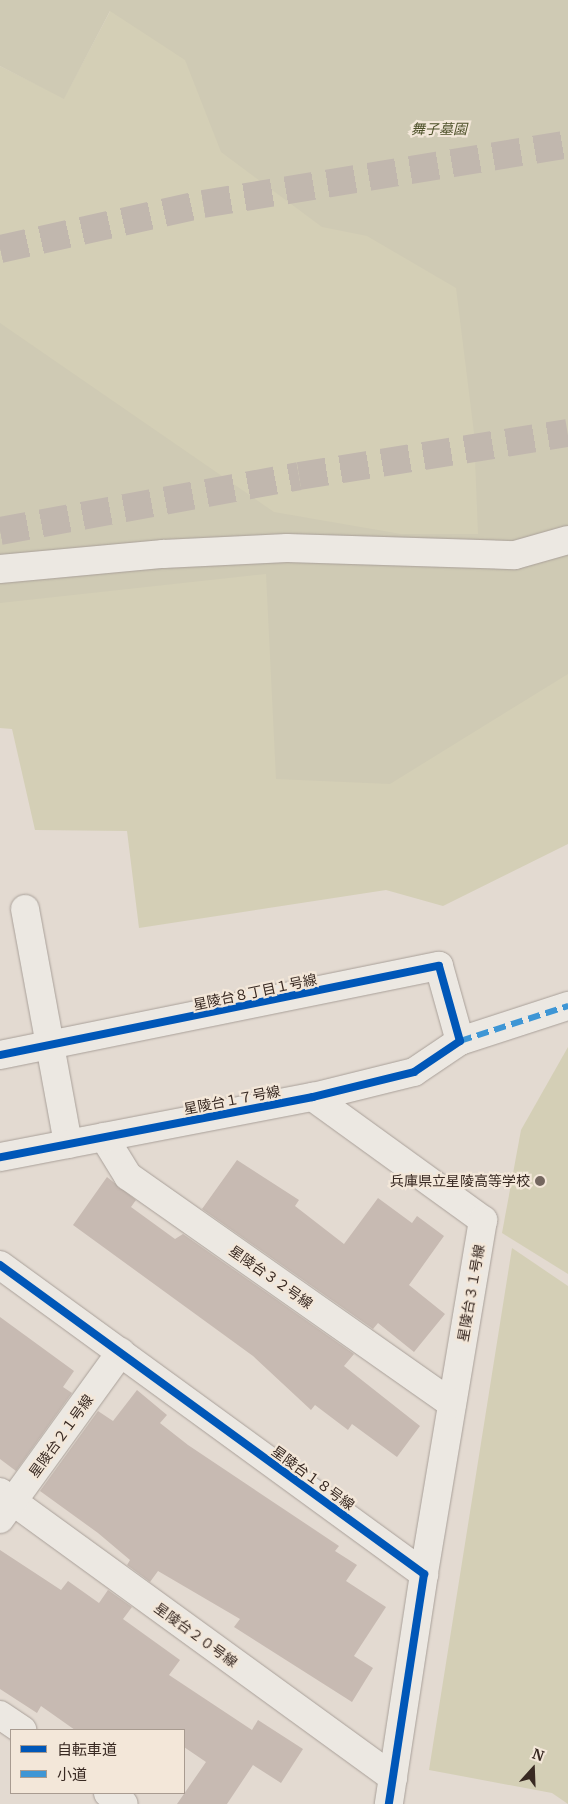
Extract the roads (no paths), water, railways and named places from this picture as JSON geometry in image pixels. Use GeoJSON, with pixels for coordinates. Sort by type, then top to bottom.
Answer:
{"type":"FeatureCollection","features":[{"type":"Feature","properties":{"kind":"street"},"geometry":{"type":"LineString","coordinates":[[0,569],[163,554],[287,548],[515,555],[568,540]]}},
{"type":"Feature","properties":{"kind":"street"},"geometry":{"type":"LineString","coordinates":[[25,909],[48,1048],[68,1144]]}},
{"type":"Feature","properties":{"kind":"street","name":"星陵台８丁目１号線"},"geometry":{"type":"LineString","coordinates":[[0,1055],[48,1048],[439,966],[460,1041]]}},
{"type":"Feature","properties":{"kind":"street","name":"星陵台１７号線"},"geometry":{"type":"LineString","coordinates":[[0,1157],[312,1097],[414,1072],[460,1041],[568,1006]]}},
{"type":"Feature","properties":{"kind":"street","name":"星陵台３１号線"},"geometry":{"type":"LineString","coordinates":[[312,1097],[483,1220],[424,1574]]}},
{"type":"Feature","properties":{"kind":"street","name":"星陵台３２号線"},"geometry":{"type":"LineString","coordinates":[[104,1137],[128,1176],[452,1404]]}},
{"type":"Feature","properties":{"kind":"street","name":"星陵台１８号線"},"geometry":{"type":"LineString","coordinates":[[0,1265],[122,1352],[424,1574]]}},
{"type":"Feature","properties":{"kind":"street","name":"星陵台２１号線"},"geometry":{"type":"LineString","coordinates":[[4,1504],[122,1352]]}},
{"type":"Feature","properties":{"kind":"street","name":"星陵台２０号線"},"geometry":{"type":"LineString","coordinates":[[4,1504],[391,1791]]}},
{"type":"Feature","properties":{"kind":"street"},"geometry":{"type":"LineString","coordinates":[[391,1791],[424,1574]]}},
{"type":"Feature","properties":{"kind":"street"},"geometry":{"type":"LineString","coordinates":[[0,1715],[21,1729]]}},
{"type":"Feature","properties":{"kind":"street"},"geometry":{"type":"LineString","coordinates":[[109,1794],[124,1804]]}},
{"type":"Feature","properties":{"kind":"tunnel"},"geometry":{"type":"LineString","coordinates":[[0,249],[203,204],[568,144]]}},
{"type":"Feature","properties":{"kind":"tunnel"},"geometry":{"type":"LineString","coordinates":[[0,531],[299,476],[568,433]]}},
{"type":"Feature","properties":{"kind":"place","name":"兵庫県立星陵高等学校"},"geometry":{"type":"Point","coordinates":[540,1181]}},
{"type":"Feature","properties":{"kind":"park label","name":"舞子墓園"},"geometry":{"type":"Point","coordinates":[439,129]}}]}
